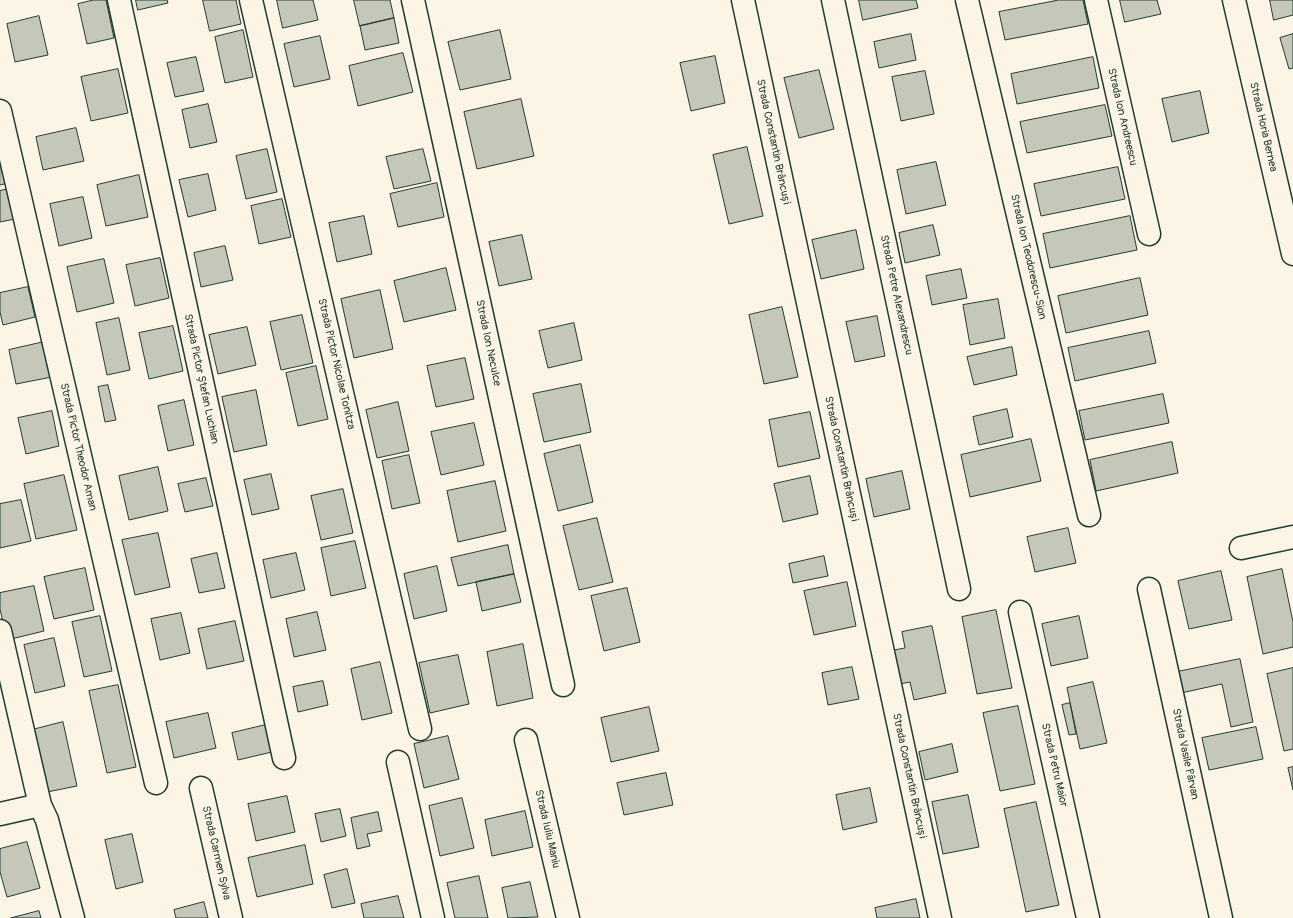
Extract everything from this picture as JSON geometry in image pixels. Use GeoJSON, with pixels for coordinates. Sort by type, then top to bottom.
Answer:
{"type":"FeatureCollection","features":[{"type":"Feature","properties":{"kind":"street","name":"Strada Pictor Ștefan Luchian"},"geometry":{"type":"LineString","coordinates":[[118,0],[284,758]]}},
{"type":"Feature","properties":{"kind":"street","name":"Strada Pictor Nicolae Tonitza"},"geometry":{"type":"LineString","coordinates":[[251,0],[420,729]]}},
{"type":"Feature","properties":{"kind":"street","name":"Strada Ion Neculce"},"geometry":{"type":"LineString","coordinates":[[413,0],[563,685]]}},
{"type":"Feature","properties":{"kind":"street","name":"Strada Constantin Brâncuși"},"geometry":{"type":"LineString","coordinates":[[743,0],[940,918]]}},
{"type":"Feature","properties":{"kind":"street","name":"Strada Petre Alexandrescu"},"geometry":{"type":"LineString","coordinates":[[833,0],[959,589]]}},
{"type":"Feature","properties":{"kind":"street","name":"Strada Ion Teodorescu-Sion"},"geometry":{"type":"LineString","coordinates":[[967,0],[1089,514]]}},
{"type":"Feature","properties":{"kind":"street","name":"Strada Ion Andreescu"},"geometry":{"type":"LineString","coordinates":[[1096,0],[1149,234]]}},
{"type":"Feature","properties":{"kind":"street","name":"Strada Horia Bernea"},"geometry":{"type":"LineString","coordinates":[[1234,0],[1293,254]]}},
{"type":"Feature","properties":{"kind":"street","name":"Strada Pictor Theodor Aman"},"geometry":{"type":"LineString","coordinates":[[0,111],[156,783]]}},
{"type":"Feature","properties":{"kind":"street"},"geometry":{"type":"LineString","coordinates":[[1241,548],[1293,537]]}},
{"type":"Feature","properties":{"kind":"street","name":"Strada Vasile Pârvan"},"geometry":{"type":"LineString","coordinates":[[1149,589],[1221,918]]}},
{"type":"Feature","properties":{"kind":"street","name":"Strada Petru Maior"},"geometry":{"type":"LineString","coordinates":[[1020,612],[1088,918]]}},
{"type":"Feature","properties":{"kind":"street"},"geometry":{"type":"LineString","coordinates":[[0,631],[40,805],[46,820],[73,918]]}},
{"type":"Feature","properties":{"kind":"street","name":"Strada Iuliu Maniu"},"geometry":{"type":"LineString","coordinates":[[526,740],[568,918]]}},
{"type":"Feature","properties":{"kind":"street"},"geometry":{"type":"LineString","coordinates":[[398,762],[433,918]]}},
{"type":"Feature","properties":{"kind":"street","name":"Strada Carmen Sylva"},"geometry":{"type":"LineString","coordinates":[[201,788],[232,918]]}},
{"type":"Feature","properties":{"kind":"street"},"geometry":{"type":"LineString","coordinates":[[0,814],[40,805]]}},
{"type":"Feature","properties":{"kind":"building"},"geometry":{"type":"Polygon","coordinates":[[[94,0],[106,0],[114,38],[87,44],[78,4],[94,0]]]}},
{"type":"Feature","properties":{"kind":"building"},"geometry":{"type":"Polygon","coordinates":[[[136,0],[167,0],[168,3],[138,10],[136,0]]]}},
{"type":"Feature","properties":{"kind":"building"},"geometry":{"type":"Polygon","coordinates":[[[203,0],[236,0],[241,24],[210,31],[203,0]]]}},
{"type":"Feature","properties":{"kind":"building"},"geometry":{"type":"Polygon","coordinates":[[[277,0],[313,0],[318,20],[283,28],[277,0]]]}},
{"type":"Feature","properties":{"kind":"building"},"geometry":{"type":"Polygon","coordinates":[[[354,0],[390,0],[394,18],[360,26],[354,0]]]}},
{"type":"Feature","properties":{"kind":"building"},"geometry":{"type":"Polygon","coordinates":[[[859,0],[916,0],[918,8],[863,20],[859,0]]]}},
{"type":"Feature","properties":{"kind":"building"},"geometry":{"type":"Polygon","coordinates":[[[1059,0],[1083,0],[1088,24],[1005,40],[999,12],[1059,0]]]}},
{"type":"Feature","properties":{"kind":"building"},"geometry":{"type":"Polygon","coordinates":[[[1120,0],[1157,0],[1161,14],[1125,22],[1120,0]]]}},
{"type":"Feature","properties":{"kind":"building"},"geometry":{"type":"Polygon","coordinates":[[[1270,0],[1293,0],[1293,15],[1274,20],[1270,0]]]}},
{"type":"Feature","properties":{"kind":"building"},"geometry":{"type":"Polygon","coordinates":[[[39,16],[48,55],[15,62],[7,24],[39,16]]]}},
{"type":"Feature","properties":{"kind":"building"},"geometry":{"type":"Polygon","coordinates":[[[394,18],[399,43],[365,50],[360,26],[394,18]]]}},
{"type":"Feature","properties":{"kind":"building"},"geometry":{"type":"Polygon","coordinates":[[[243,30],[253,77],[225,83],[215,37],[243,30]]]}},
{"type":"Feature","properties":{"kind":"building"},"geometry":{"type":"Polygon","coordinates":[[[500,30],[511,79],[460,90],[448,42],[500,30]]]}},
{"type":"Feature","properties":{"kind":"building"},"geometry":{"type":"Polygon","coordinates":[[[911,34],[916,60],[879,68],[874,42],[911,34]]]}},
{"type":"Feature","properties":{"kind":"building"},"geometry":{"type":"Polygon","coordinates":[[[1293,34],[1293,68],[1289,69],[1280,38],[1293,34]]]}},
{"type":"Feature","properties":{"kind":"building"},"geometry":{"type":"Polygon","coordinates":[[[320,36],[330,79],[294,87],[284,44],[320,36]]]}},
{"type":"Feature","properties":{"kind":"building"},"geometry":{"type":"Polygon","coordinates":[[[403,53],[413,92],[358,106],[349,66],[403,53]]]}},
{"type":"Feature","properties":{"kind":"building"},"geometry":{"type":"Polygon","coordinates":[[[715,56],[725,103],[691,111],[680,63],[715,56]]]}},
{"type":"Feature","properties":{"kind":"building"},"geometry":{"type":"Polygon","coordinates":[[[196,57],[204,91],[175,97],[167,63],[196,57]]]}},
{"type":"Feature","properties":{"kind":"building"},"geometry":{"type":"Polygon","coordinates":[[[1093,57],[1099,88],[1017,104],[1011,74],[1093,57]]]}},
{"type":"Feature","properties":{"kind":"building"},"geometry":{"type":"Polygon","coordinates":[[[118,69],[128,113],[91,121],[81,77],[118,69]]]}},
{"type":"Feature","properties":{"kind":"building"},"geometry":{"type":"Polygon","coordinates":[[[819,70],[834,129],[799,138],[784,78],[819,70]]]}},
{"type":"Feature","properties":{"kind":"building"},"geometry":{"type":"Polygon","coordinates":[[[925,71],[934,114],[901,121],[892,77],[925,71]]]}},
{"type":"Feature","properties":{"kind":"building"},"geometry":{"type":"Polygon","coordinates":[[[1200,91],[1209,133],[1172,142],[1162,99],[1200,91]]]}},
{"type":"Feature","properties":{"kind":"building"},"geometry":{"type":"Polygon","coordinates":[[[521,99],[534,156],[477,169],[464,112],[521,99]]]}},
{"type":"Feature","properties":{"kind":"building"},"geometry":{"type":"Polygon","coordinates":[[[208,104],[217,142],[190,148],[182,110],[208,104]]]}},
{"type":"Feature","properties":{"kind":"building"},"geometry":{"type":"Polygon","coordinates":[[[1105,105],[1112,136],[1027,153],[1020,122],[1105,105]]]}},
{"type":"Feature","properties":{"kind":"building"},"geometry":{"type":"Polygon","coordinates":[[[76,128],[84,161],[43,170],[36,137],[76,128]]]}},
{"type":"Feature","properties":{"kind":"building"},"geometry":{"type":"Polygon","coordinates":[[[747,147],[763,216],[729,224],[713,155],[747,147]]]}},
{"type":"Feature","properties":{"kind":"building"},"geometry":{"type":"Polygon","coordinates":[[[267,149],[277,192],[246,199],[236,156],[267,149]]]}},
{"type":"Feature","properties":{"kind":"building"},"geometry":{"type":"Polygon","coordinates":[[[423,149],[431,181],[394,189],[386,157],[423,149]]]}},
{"type":"Feature","properties":{"kind":"building"},"geometry":{"type":"Polygon","coordinates":[[[0,159],[8,183],[0,185],[0,159]]]}},
{"type":"Feature","properties":{"kind":"building"},"geometry":{"type":"Polygon","coordinates":[[[936,162],[946,205],[906,214],[897,170],[936,162]]]}},
{"type":"Feature","properties":{"kind":"building"},"geometry":{"type":"Polygon","coordinates":[[[1118,167],[1125,199],[1041,216],[1034,184],[1118,167]]]}},
{"type":"Feature","properties":{"kind":"building"},"geometry":{"type":"Polygon","coordinates":[[[208,174],[216,210],[188,217],[179,180],[208,174]]]}},
{"type":"Feature","properties":{"kind":"building"},"geometry":{"type":"Polygon","coordinates":[[[139,175],[148,217],[106,226],[97,185],[139,175]]]}},
{"type":"Feature","properties":{"kind":"building"},"geometry":{"type":"Polygon","coordinates":[[[437,183],[444,217],[398,227],[390,194],[437,183]]]}},
{"type":"Feature","properties":{"kind":"building"},"geometry":{"type":"Polygon","coordinates":[[[8,189],[15,219],[0,222],[0,191],[8,189]]]}},
{"type":"Feature","properties":{"kind":"building"},"geometry":{"type":"Polygon","coordinates":[[[83,197],[92,238],[59,246],[50,204],[83,197]]]}},
{"type":"Feature","properties":{"kind":"building"},"geometry":{"type":"Polygon","coordinates":[[[282,199],[291,237],[259,244],[251,206],[282,199]]]}},
{"type":"Feature","properties":{"kind":"building"},"geometry":{"type":"Polygon","coordinates":[[[364,216],[372,254],[337,262],[329,223],[364,216]]]}},
{"type":"Feature","properties":{"kind":"building"},"geometry":{"type":"Polygon","coordinates":[[[1130,216],[1137,250],[1050,268],[1043,234],[1130,216]]]}},
{"type":"Feature","properties":{"kind":"building"},"geometry":{"type":"Polygon","coordinates":[[[933,225],[940,255],[905,263],[899,233],[933,225]]]}},
{"type":"Feature","properties":{"kind":"building"},"geometry":{"type":"Polygon","coordinates":[[[856,230],[864,269],[821,279],[812,240],[856,230]]]}},
{"type":"Feature","properties":{"kind":"building"},"geometry":{"type":"Polygon","coordinates":[[[522,235],[532,279],[499,286],[489,242],[522,235]]]}},
{"type":"Feature","properties":{"kind":"building"},"geometry":{"type":"Polygon","coordinates":[[[225,246],[233,280],[201,287],[194,253],[225,246]]]}},
{"type":"Feature","properties":{"kind":"building"},"geometry":{"type":"Polygon","coordinates":[[[160,258],[169,298],[135,306],[126,265],[160,258]]]}},
{"type":"Feature","properties":{"kind":"building"},"geometry":{"type":"Polygon","coordinates":[[[104,259],[114,303],[77,312],[67,267],[104,259]]]}},
{"type":"Feature","properties":{"kind":"building"},"geometry":{"type":"Polygon","coordinates":[[[446,268],[456,310],[404,322],[394,281],[446,268]]]}},
{"type":"Feature","properties":{"kind":"building"},"geometry":{"type":"Polygon","coordinates":[[[961,269],[967,298],[932,305],[926,276],[961,269]]]}},
{"type":"Feature","properties":{"kind":"building"},"geometry":{"type":"Polygon","coordinates":[[[1140,278],[1148,315],[1066,333],[1058,296],[1140,278]]]}},
{"type":"Feature","properties":{"kind":"building"},"geometry":{"type":"Polygon","coordinates":[[[28,287],[35,317],[3,325],[0,312],[0,293],[28,287]]]}},
{"type":"Feature","properties":{"kind":"building"},"geometry":{"type":"Polygon","coordinates":[[[380,290],[393,349],[354,358],[341,299],[380,290]]]}},
{"type":"Feature","properties":{"kind":"building"},"geometry":{"type":"Polygon","coordinates":[[[998,299],[1005,338],[970,345],[963,305],[998,299]]]}},
{"type":"Feature","properties":{"kind":"building"},"geometry":{"type":"Polygon","coordinates":[[[782,307],[798,377],[764,384],[749,315],[782,307]]]}},
{"type":"Feature","properties":{"kind":"building"},"geometry":{"type":"Polygon","coordinates":[[[302,315],[313,363],[281,370],[270,322],[302,315]]]}},
{"type":"Feature","properties":{"kind":"building"},"geometry":{"type":"Polygon","coordinates":[[[877,316],[885,356],[855,362],[846,322],[877,316]]]}},
{"type":"Feature","properties":{"kind":"building"},"geometry":{"type":"Polygon","coordinates":[[[119,318],[130,370],[107,375],[96,323],[119,318]]]}},
{"type":"Feature","properties":{"kind":"building"},"geometry":{"type":"Polygon","coordinates":[[[574,323],[582,360],[548,368],[539,331],[574,323]]]}},
{"type":"Feature","properties":{"kind":"building"},"geometry":{"type":"Polygon","coordinates":[[[173,326],[183,371],[149,379],[139,333],[173,326]]]}},
{"type":"Feature","properties":{"kind":"building"},"geometry":{"type":"Polygon","coordinates":[[[247,327],[256,365],[218,374],[209,335],[247,327]]]}},
{"type":"Feature","properties":{"kind":"building"},"geometry":{"type":"Polygon","coordinates":[[[1149,331],[1156,363],[1075,381],[1068,348],[1149,331]]]}},
{"type":"Feature","properties":{"kind":"building"},"geometry":{"type":"Polygon","coordinates":[[[44,342],[52,377],[16,384],[9,350],[44,342]]]}},
{"type":"Feature","properties":{"kind":"building"},"geometry":{"type":"Polygon","coordinates":[[[1012,347],[1017,375],[974,385],[967,357],[1012,347]]]}},
{"type":"Feature","properties":{"kind":"building"},"geometry":{"type":"Polygon","coordinates":[[[465,358],[474,399],[436,407],[427,366],[465,358]]]}},
{"type":"Feature","properties":{"kind":"building"},"geometry":{"type":"Polygon","coordinates":[[[316,366],[328,419],[298,426],[286,373],[316,366]]]}},
{"type":"Feature","properties":{"kind":"building"},"geometry":{"type":"Polygon","coordinates":[[[581,384],[591,432],[544,442],[533,394],[581,384]]]}},
{"type":"Feature","properties":{"kind":"building"},"geometry":{"type":"Polygon","coordinates":[[[108,385],[116,420],[105,422],[98,387],[108,385]]]}},
{"type":"Feature","properties":{"kind":"building"},"geometry":{"type":"Polygon","coordinates":[[[256,390],[267,445],[234,452],[222,397],[256,390]]]}},
{"type":"Feature","properties":{"kind":"building"},"geometry":{"type":"Polygon","coordinates":[[[1163,394],[1169,423],[1085,440],[1079,411],[1163,394]]]}},
{"type":"Feature","properties":{"kind":"building"},"geometry":{"type":"Polygon","coordinates":[[[184,400],[194,445],[168,451],[158,406],[184,400]]]}},
{"type":"Feature","properties":{"kind":"building"},"geometry":{"type":"Polygon","coordinates":[[[398,402],[409,451],[377,458],[366,410],[398,402]]]}},
{"type":"Feature","properties":{"kind":"building"},"geometry":{"type":"Polygon","coordinates":[[[1007,409],[1013,437],[979,445],[973,417],[1007,409]]]}},
{"type":"Feature","properties":{"kind":"building"},"geometry":{"type":"Polygon","coordinates":[[[52,411],[59,446],[26,454],[18,418],[52,411]]]}},
{"type":"Feature","properties":{"kind":"building"},"geometry":{"type":"Polygon","coordinates":[[[810,412],[820,458],[778,467],[769,420],[810,412]]]}},
{"type":"Feature","properties":{"kind":"building"},"geometry":{"type":"Polygon","coordinates":[[[474,423],[484,465],[441,475],[431,432],[474,423]]]}},
{"type":"Feature","properties":{"kind":"building"},"geometry":{"type":"Polygon","coordinates":[[[1031,439],[1041,481],[970,497],[961,455],[1031,439]]]}},
{"type":"Feature","properties":{"kind":"building"},"geometry":{"type":"Polygon","coordinates":[[[1172,442],[1178,473],[1096,491],[1090,460],[1172,442]]]}},
{"type":"Feature","properties":{"kind":"building"},"geometry":{"type":"Polygon","coordinates":[[[580,445],[593,502],[558,511],[544,454],[580,445]]]}},
{"type":"Feature","properties":{"kind":"building"},"geometry":{"type":"Polygon","coordinates":[[[409,455],[420,503],[392,509],[382,461],[409,455]]]}},
{"type":"Feature","properties":{"kind":"building"},"geometry":{"type":"Polygon","coordinates":[[[158,467],[168,511],[129,520],[119,476],[158,467]]]}},
{"type":"Feature","properties":{"kind":"building"},"geometry":{"type":"Polygon","coordinates":[[[902,471],[910,509],[874,517],[866,479],[902,471]]]}},
{"type":"Feature","properties":{"kind":"building"},"geometry":{"type":"Polygon","coordinates":[[[271,474],[279,509],[252,515],[244,480],[271,474]]]}},
{"type":"Feature","properties":{"kind":"building"},"geometry":{"type":"Polygon","coordinates":[[[64,475],[77,530],[36,539],[24,484],[64,475]]]}},
{"type":"Feature","properties":{"kind":"building"},"geometry":{"type":"Polygon","coordinates":[[[810,476],[818,514],[783,522],[774,484],[810,476]]]}},
{"type":"Feature","properties":{"kind":"building"},"geometry":{"type":"Polygon","coordinates":[[[206,478],[213,506],[185,512],[178,484],[206,478]]]}},
{"type":"Feature","properties":{"kind":"building"},"geometry":{"type":"Polygon","coordinates":[[[495,481],[506,531],[458,542],[447,491],[495,481]]]}},
{"type":"Feature","properties":{"kind":"building"},"geometry":{"type":"Polygon","coordinates":[[[343,489],[353,533],[321,540],[311,496],[343,489]]]}},
{"type":"Feature","properties":{"kind":"building"},"geometry":{"type":"Polygon","coordinates":[[[21,500],[31,541],[0,548],[0,504],[21,500]]]}},
{"type":"Feature","properties":{"kind":"building"},"geometry":{"type":"Polygon","coordinates":[[[597,518],[613,582],[579,590],[563,526],[597,518]]]}},
{"type":"Feature","properties":{"kind":"building"},"geometry":{"type":"Polygon","coordinates":[[[1068,528],[1076,563],[1035,572],[1027,537],[1068,528]]]}},
{"type":"Feature","properties":{"kind":"building"},"geometry":{"type":"Polygon","coordinates":[[[158,533],[170,587],[135,595],[122,540],[158,533]]]}},
{"type":"Feature","properties":{"kind":"building"},"geometry":{"type":"Polygon","coordinates":[[[355,541],[366,588],[331,596],[321,548],[355,541]]]}},
{"type":"Feature","properties":{"kind":"building"},"geometry":{"type":"Polygon","coordinates":[[[508,545],[514,574],[458,586],[451,558],[508,545]]]}},
{"type":"Feature","properties":{"kind":"building"},"geometry":{"type":"Polygon","coordinates":[[[217,553],[225,588],[199,593],[191,559],[217,553]]]}},
{"type":"Feature","properties":{"kind":"building"},"geometry":{"type":"Polygon","coordinates":[[[296,553],[305,590],[271,598],[263,560],[296,553]]]}},
{"type":"Feature","properties":{"kind":"building"},"geometry":{"type":"Polygon","coordinates":[[[824,556],[828,576],[793,583],[789,564],[824,556]]]}},
{"type":"Feature","properties":{"kind":"building"},"geometry":{"type":"Polygon","coordinates":[[[437,566],[447,611],[414,619],[404,574],[437,566]]]}},
{"type":"Feature","properties":{"kind":"building"},"geometry":{"type":"Polygon","coordinates":[[[85,568],[94,610],[54,619],[44,577],[85,568]]]}},
{"type":"Feature","properties":{"kind":"building"},"geometry":{"type":"Polygon","coordinates":[[[1282,569],[1293,622],[1293,647],[1263,654],[1247,577],[1282,569]]]}},
{"type":"Feature","properties":{"kind":"building"},"geometry":{"type":"Polygon","coordinates":[[[1221,571],[1232,620],[1189,629],[1178,581],[1221,571]]]}},
{"type":"Feature","properties":{"kind":"building"},"geometry":{"type":"Polygon","coordinates":[[[514,574],[521,602],[482,611],[476,582],[514,574]]]}},
{"type":"Feature","properties":{"kind":"building"},"geometry":{"type":"Polygon","coordinates":[[[847,582],[856,626],[814,635],[804,591],[847,582]]]}},
{"type":"Feature","properties":{"kind":"building"},"geometry":{"type":"Polygon","coordinates":[[[34,586],[44,631],[7,640],[0,609],[0,593],[34,586]]]}},
{"type":"Feature","properties":{"kind":"building"},"geometry":{"type":"Polygon","coordinates":[[[627,588],[640,642],[604,651],[591,596],[627,588]]]}},
{"type":"Feature","properties":{"kind":"building"},"geometry":{"type":"Polygon","coordinates":[[[996,610],[1012,688],[977,694],[962,617],[996,610]]]}},
{"type":"Feature","properties":{"kind":"building"},"geometry":{"type":"Polygon","coordinates":[[[317,612],[326,650],[294,657],[286,619],[317,612]]]}},
{"type":"Feature","properties":{"kind":"building"},"geometry":{"type":"Polygon","coordinates":[[[181,613],[190,653],[160,660],[151,619],[181,613]]]}},
{"type":"Feature","properties":{"kind":"building"},"geometry":{"type":"Polygon","coordinates":[[[100,616],[112,671],[84,677],[72,622],[100,616]]]}},
{"type":"Feature","properties":{"kind":"building"},"geometry":{"type":"Polygon","coordinates":[[[1079,616],[1088,658],[1051,666],[1042,624],[1079,616]]]}},
{"type":"Feature","properties":{"kind":"building"},"geometry":{"type":"Polygon","coordinates":[[[235,621],[244,661],[207,669],[198,629],[235,621]]]}},
{"type":"Feature","properties":{"kind":"building"},"geometry":{"type":"Polygon","coordinates":[[[932,626],[946,693],[914,700],[910,682],[900,684],[894,650],[905,648],[902,632],[932,626]]]}},
{"type":"Feature","properties":{"kind":"building"},"geometry":{"type":"Polygon","coordinates":[[[54,638],[65,686],[35,693],[24,645],[54,638]]]}},
{"type":"Feature","properties":{"kind":"building"},"geometry":{"type":"Polygon","coordinates":[[[523,644],[533,698],[497,706],[487,652],[523,644]]]}},
{"type":"Feature","properties":{"kind":"building"},"geometry":{"type":"Polygon","coordinates":[[[458,655],[469,704],[430,713],[419,663],[458,655]]]}},
{"type":"Feature","properties":{"kind":"building"},"geometry":{"type":"Polygon","coordinates":[[[1240,659],[1253,722],[1231,727],[1222,684],[1181,693],[1177,672],[1240,659]]]}},
{"type":"Feature","properties":{"kind":"building"},"geometry":{"type":"Polygon","coordinates":[[[380,662],[392,713],[362,720],[351,669],[380,662]]]}},
{"type":"Feature","properties":{"kind":"building"},"geometry":{"type":"Polygon","coordinates":[[[852,667],[859,699],[828,705],[822,673],[852,667]]]}},
{"type":"Feature","properties":{"kind":"building"},"geometry":{"type":"Polygon","coordinates":[[[1293,668],[1293,749],[1284,751],[1267,674],[1293,668]]]}},
{"type":"Feature","properties":{"kind":"building"},"geometry":{"type":"Polygon","coordinates":[[[323,681],[328,705],[298,712],[293,687],[323,681]]]}},
{"type":"Feature","properties":{"kind":"building"},"geometry":{"type":"Polygon","coordinates":[[[1093,682],[1107,743],[1080,749],[1067,688],[1093,682]]]}},
{"type":"Feature","properties":{"kind":"building"},"geometry":{"type":"Polygon","coordinates":[[[118,685],[136,767],[107,773],[89,691],[118,685]]]}},
{"type":"Feature","properties":{"kind":"building"},"geometry":{"type":"Polygon","coordinates":[[[1070,703],[1076,734],[1069,735],[1062,705],[1070,703]]]}},
{"type":"Feature","properties":{"kind":"building"},"geometry":{"type":"Polygon","coordinates":[[[1018,706],[1035,784],[1000,791],[983,713],[1018,706]]]}},
{"type":"Feature","properties":{"kind":"building"},"geometry":{"type":"Polygon","coordinates":[[[649,707],[659,751],[611,762],[601,718],[649,707]]]}},
{"type":"Feature","properties":{"kind":"building"},"geometry":{"type":"Polygon","coordinates":[[[208,713],[216,748],[174,758],[166,722],[208,713]]]}},
{"type":"Feature","properties":{"kind":"building"},"geometry":{"type":"Polygon","coordinates":[[[63,722],[77,786],[47,792],[32,730],[63,722]]]}},
{"type":"Feature","properties":{"kind":"building"},"geometry":{"type":"Polygon","coordinates":[[[270,724],[276,751],[238,760],[232,733],[270,724]]]}},
{"type":"Feature","properties":{"kind":"building"},"geometry":{"type":"Polygon","coordinates":[[[1256,727],[1263,759],[1209,770],[1202,738],[1256,727]]]}},
{"type":"Feature","properties":{"kind":"building"},"geometry":{"type":"Polygon","coordinates":[[[448,736],[459,779],[424,788],[414,744],[448,736]]]}},
{"type":"Feature","properties":{"kind":"building"},"geometry":{"type":"Polygon","coordinates":[[[952,744],[958,772],[925,780],[919,752],[952,744]]]}},
{"type":"Feature","properties":{"kind":"building"},"geometry":{"type":"Polygon","coordinates":[[[1293,767],[1293,790],[1288,768],[1293,767]]]}},
{"type":"Feature","properties":{"kind":"building"},"geometry":{"type":"Polygon","coordinates":[[[666,773],[673,805],[624,815],[617,783],[666,773]]]}},
{"type":"Feature","properties":{"kind":"building"},"geometry":{"type":"Polygon","coordinates":[[[870,788],[877,822],[843,830],[836,795],[870,788]]]}},
{"type":"Feature","properties":{"kind":"building"},"geometry":{"type":"Polygon","coordinates":[[[968,795],[979,847],[943,854],[932,802],[968,795]]]}},
{"type":"Feature","properties":{"kind":"building"},"geometry":{"type":"Polygon","coordinates":[[[287,796],[295,832],[256,841],[248,804],[287,796]]]}},
{"type":"Feature","properties":{"kind":"building"},"geometry":{"type":"Polygon","coordinates":[[[462,798],[474,848],[440,856],[429,806],[462,798]]]}},
{"type":"Feature","properties":{"kind":"building"},"geometry":{"type":"Polygon","coordinates":[[[1036,802],[1059,905],[1026,912],[1004,809],[1036,802]]]}},
{"type":"Feature","properties":{"kind":"building"},"geometry":{"type":"Polygon","coordinates":[[[340,809],[346,836],[321,842],[315,814],[340,809]]]}},
{"type":"Feature","properties":{"kind":"building"},"geometry":{"type":"Polygon","coordinates":[[[525,811],[533,847],[492,856],[485,820],[525,811]]]}},
{"type":"Feature","properties":{"kind":"building"},"geometry":{"type":"Polygon","coordinates":[[[378,812],[382,831],[367,834],[370,846],[357,849],[351,818],[378,812]]]}},
{"type":"Feature","properties":{"kind":"building"},"geometry":{"type":"Polygon","coordinates":[[[132,834],[143,882],[116,889],[105,840],[132,834]]]}},
{"type":"Feature","properties":{"kind":"building"},"geometry":{"type":"Polygon","coordinates":[[[27,842],[40,888],[7,897],[0,872],[0,849],[27,842]]]}},
{"type":"Feature","properties":{"kind":"building"},"geometry":{"type":"Polygon","coordinates":[[[305,845],[313,884],[257,897],[248,858],[305,845]]]}},
{"type":"Feature","properties":{"kind":"building"},"geometry":{"type":"Polygon","coordinates":[[[347,869],[355,903],[332,908],[324,875],[347,869]]]}},
{"type":"Feature","properties":{"kind":"building"},"geometry":{"type":"Polygon","coordinates":[[[479,876],[488,918],[455,918],[447,883],[479,876]]]}},
{"type":"Feature","properties":{"kind":"building"},"geometry":{"type":"Polygon","coordinates":[[[530,882],[538,917],[508,918],[502,888],[530,882]]]}},
{"type":"Feature","properties":{"kind":"building"},"geometry":{"type":"Polygon","coordinates":[[[398,896],[404,918],[364,918],[361,904],[398,896]]]}},
{"type":"Feature","properties":{"kind":"building"},"geometry":{"type":"Polygon","coordinates":[[[916,899],[920,918],[877,918],[875,908],[916,899]]]}},
{"type":"Feature","properties":{"kind":"building"},"geometry":{"type":"Polygon","coordinates":[[[204,902],[208,918],[176,918],[174,910],[204,902]]]}},
{"type":"Feature","properties":{"kind":"building"},"geometry":{"type":"Polygon","coordinates":[[[39,911],[41,918],[11,918],[39,911]]]}}]}
